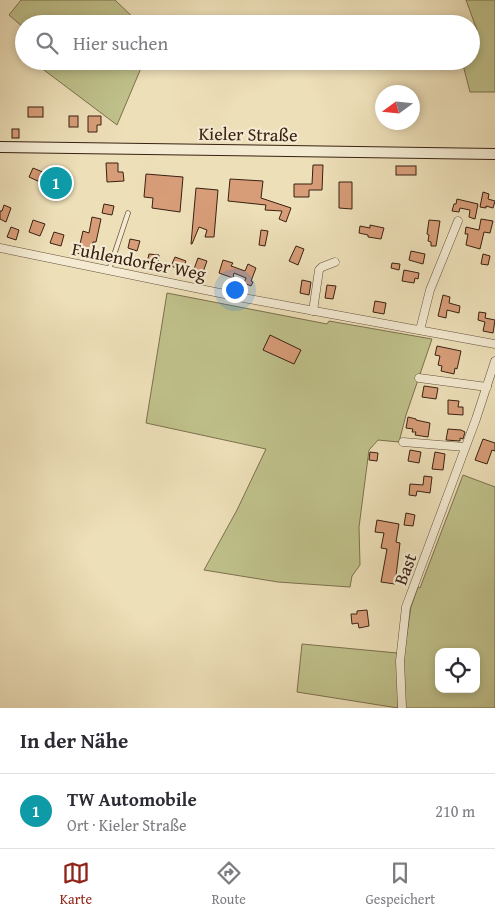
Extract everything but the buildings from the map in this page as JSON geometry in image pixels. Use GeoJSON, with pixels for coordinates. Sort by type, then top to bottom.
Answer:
{"type":"FeatureCollection","features":[{"type":"Feature","properties":{"kind":"main road","name":"Kieler Straße"},"geometry":{"type":"LineString","coordinates":[[0,147],[495,154]]}},
{"type":"Feature","properties":{"kind":"street"},"geometry":{"type":"LineString","coordinates":[[420,330],[430,290],[458,221]]}},
{"type":"Feature","properties":{"kind":"street","name":"Fuhlendorfer Weg"},"geometry":{"type":"LineString","coordinates":[[0,248],[249,299],[495,344]]}},
{"type":"Feature","properties":{"kind":"street"},"geometry":{"type":"LineString","coordinates":[[313,311],[319,270],[335,262]]}},
{"type":"Feature","properties":{"kind":"street","name":"Bast"},"geometry":{"type":"LineString","coordinates":[[402,708],[400,661],[406,606],[495,361]]}},
{"type":"Feature","properties":{"kind":"street"},"geometry":{"type":"LineString","coordinates":[[419,378],[487,386]]}},
{"type":"Feature","properties":{"kind":"street"},"geometry":{"type":"LineString","coordinates":[[403,442],[465,447]]}},
{"type":"Feature","properties":{"kind":"lane"},"geometry":{"type":"LineString","coordinates":[[108,270],[128,213]]}},
{"type":"Feature","properties":{"kind":"green space"},"geometry":{"type":"Polygon","coordinates":[[[21,0],[115,0],[131,15],[15,15],[15,20],[9,15],[21,0]]]}},
{"type":"Feature","properties":{"kind":"green space"},"geometry":{"type":"Polygon","coordinates":[[[466,0],[495,0],[495,92],[470,92],[464,70],[480,70],[480,15],[472,15],[466,0]]]}},
{"type":"Feature","properties":{"kind":"green space"},"geometry":{"type":"Polygon","coordinates":[[[44,70],[140,70],[117,125],[44,70]]]}},
{"type":"Feature","properties":{"kind":"green space"},"geometry":{"type":"Polygon","coordinates":[[[167,293],[327,324],[329,321],[432,339],[406,415],[399,442],[378,440],[369,450],[359,527],[360,565],[352,576],[350,587],[278,582],[204,570],[237,510],[266,449],[146,423],[167,293]]]}},
{"type":"Feature","properties":{"kind":"green space"},"geometry":{"type":"Polygon","coordinates":[[[463,475],[495,487],[495,708],[404,708],[403,660],[411,607],[418,587],[420,588],[463,475]]]}},
{"type":"Feature","properties":{"kind":"green space"},"geometry":{"type":"Polygon","coordinates":[[[302,644],[397,653],[398,708],[297,692],[302,644]]]}},
{"type":"Feature","properties":{"kind":"place","name":"TW Automobile"},"geometry":{"type":"Point","coordinates":[56,183]}}]}
